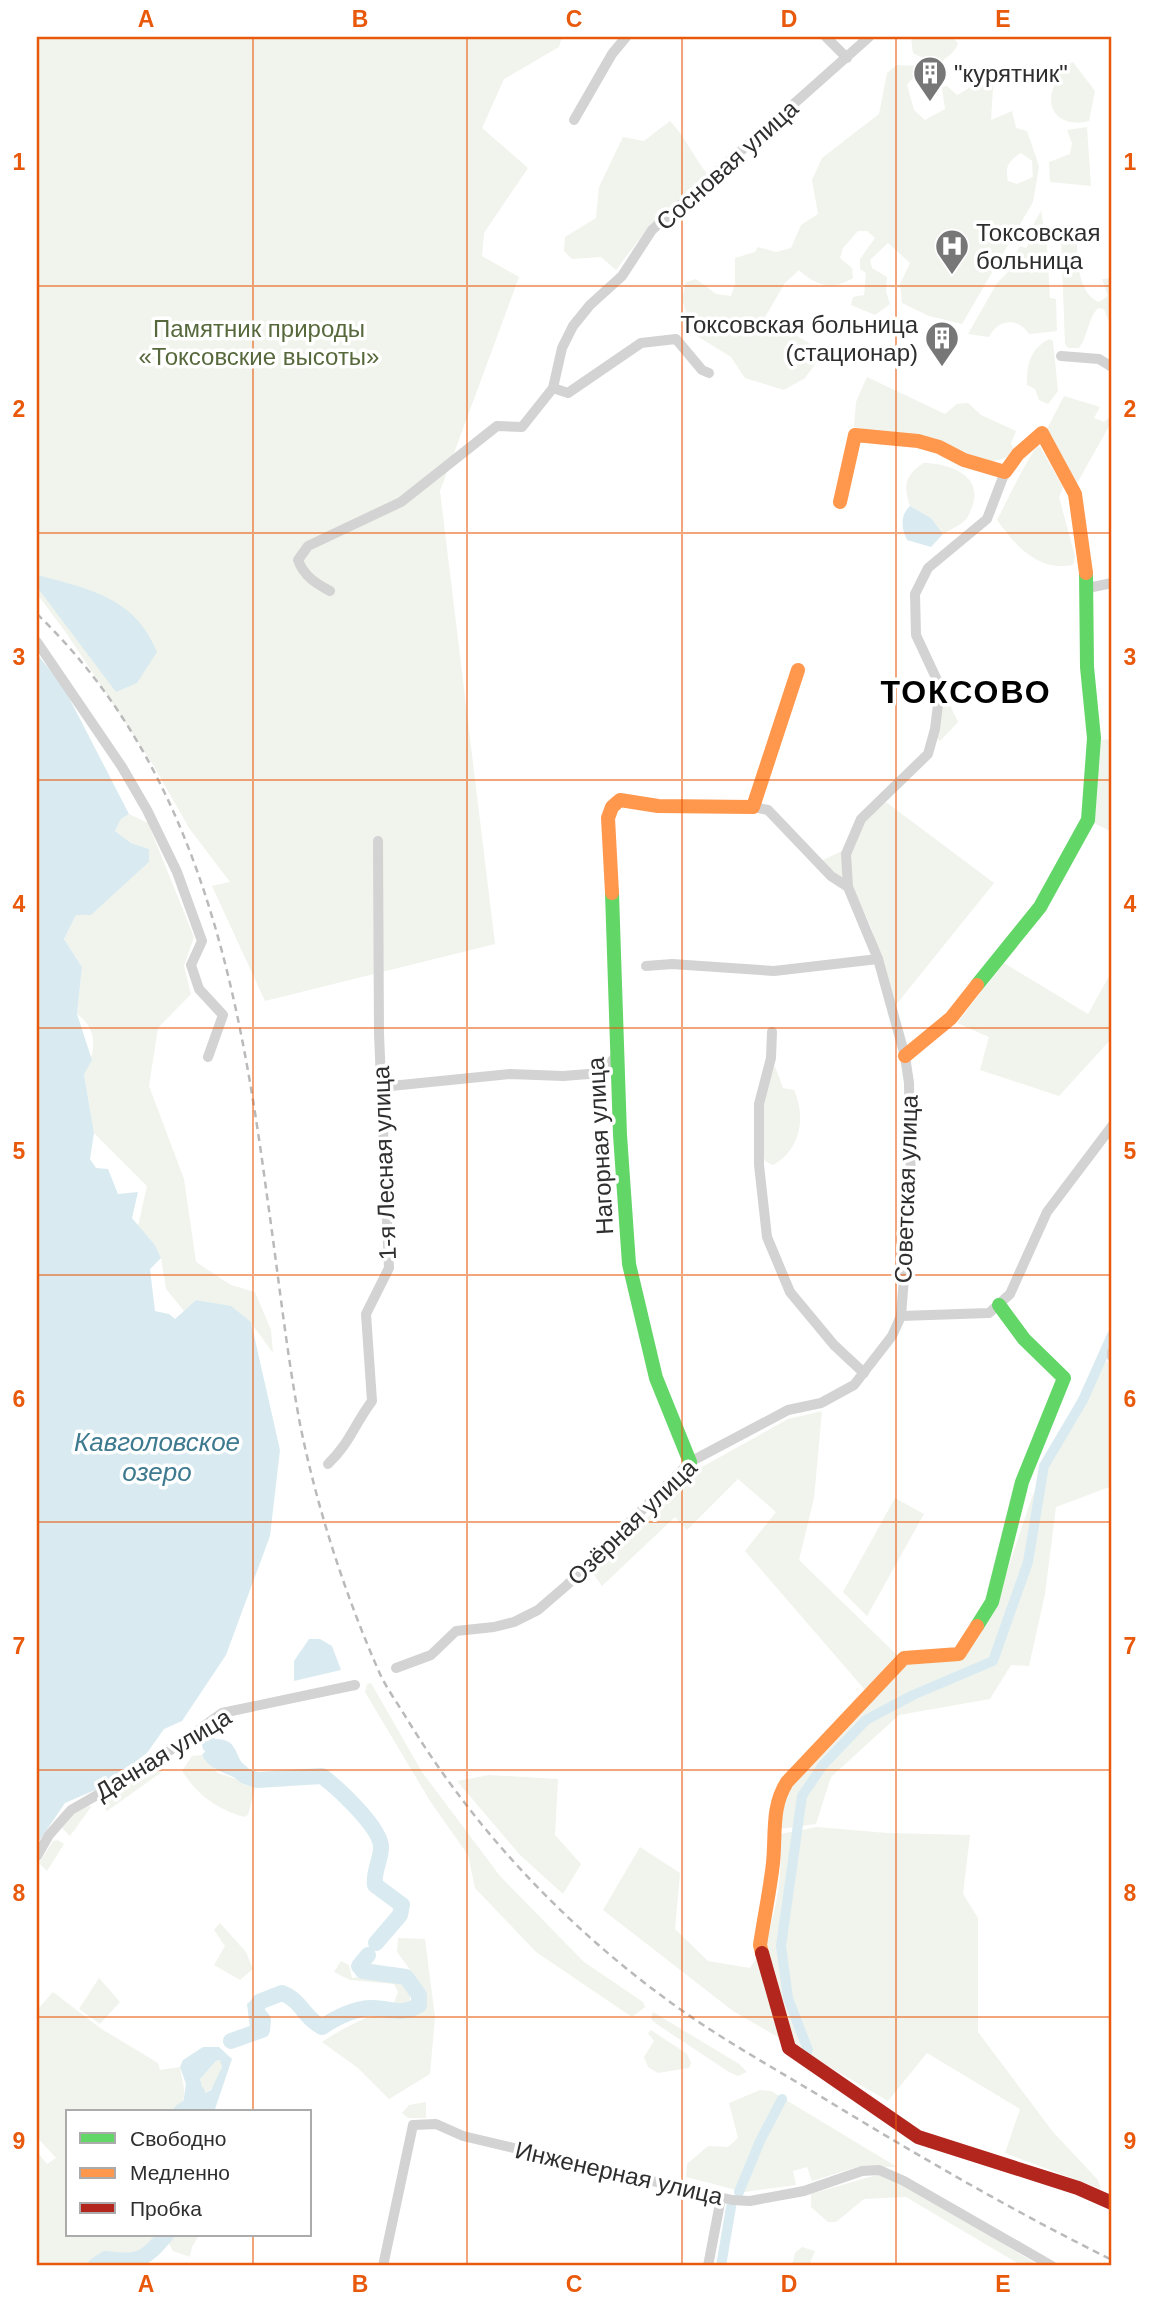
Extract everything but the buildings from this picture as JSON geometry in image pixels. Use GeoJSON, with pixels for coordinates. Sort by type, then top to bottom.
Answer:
{"type":"FeatureCollection","features":[{"type":"Feature","properties":{"kind":"street"},"geometry":{"type":"LineString","coordinates":[[574,120],[611,54],[626,37]]}},
{"type":"Feature","properties":{"kind":"street"},"geometry":{"type":"LineString","coordinates":[[826,37],[847,58]]}},
{"type":"Feature","properties":{"kind":"street","name":"Сосновая улица"},"geometry":{"type":"LineString","coordinates":[[330,592],[314,583],[302,570],[299,560],[307,547],[401,502],[497,426],[522,426],[553,388],[562,348],[573,326],[590,305],[622,276],[652,230],[869,37]]}},
{"type":"Feature","properties":{"kind":"street"},"geometry":{"type":"LineString","coordinates":[[553,388],[568,393],[641,343],[676,338],[702,370],[709,373]]}},
{"type":"Feature","properties":{"kind":"street"},"geometry":{"type":"LineString","coordinates":[[1061,356],[1099,359],[1112,367]]}},
{"type":"Feature","properties":{"kind":"street"},"geometry":{"type":"LineString","coordinates":[[841,502],[855,435],[918,441],[939,447],[964,460],[1005,472],[1018,454],[1042,433],[1075,494],[1088,588],[1087,667],[1094,738],[1088,820],[1041,907],[951,1018],[905,1056]]}},
{"type":"Feature","properties":{"kind":"street","name":"Советская улица"},"geometry":{"type":"LineString","coordinates":[[901,1316],[911,1188],[911,1118],[905,1056],[878,959],[848,887],[846,854],[861,819],[928,754],[935,729],[939,697],[937,680],[916,635],[915,594],[928,568],[987,519],[1005,472]]}},
{"type":"Feature","properties":{"kind":"street"},"geometry":{"type":"LineString","coordinates":[[1088,588],[1112,583]]}},
{"type":"Feature","properties":{"kind":"street"},"geometry":{"type":"LineString","coordinates":[[37,642],[82,705],[147,810],[177,872],[202,941],[191,965],[200,989],[223,1015],[208,1057]]}},
{"type":"Feature","properties":{"kind":"street"},"geometry":{"type":"LineString","coordinates":[[798,670],[753,807],[768,810],[831,876],[848,887]]}},
{"type":"Feature","properties":{"kind":"street","name":"Нагорная улица"},"geometry":{"type":"LineString","coordinates":[[690,1462],[656,1378],[629,1264],[620,1135],[608,818],[612,807],[620,800],[658,806],[753,807]]}},
{"type":"Feature","properties":{"kind":"street","name":"1-я Лесная улица"},"geometry":{"type":"LineString","coordinates":[[328,1464],[348,1444],[356,1423],[372,1401],[366,1314],[389,1268],[381,1087],[377,841]]}},
{"type":"Feature","properties":{"kind":"street"},"geometry":{"type":"LineString","coordinates":[[646,966],[672,964],[774,971],[878,959]]}},
{"type":"Feature","properties":{"kind":"street"},"geometry":{"type":"LineString","coordinates":[[772,1032],[771,1058],[759,1104],[759,1165],[767,1237],[790,1292],[834,1345],[864,1373]]}},
{"type":"Feature","properties":{"kind":"street"},"geometry":{"type":"LineString","coordinates":[[381,1087],[510,1074],[563,1076],[601,1073],[618,1054]]}},
{"type":"Feature","properties":{"kind":"street"},"geometry":{"type":"LineString","coordinates":[[901,1316],[970,1316],[989,1313],[999,1305],[1010,1294],[1022,1272],[1047,1212],[1112,1126]]}},
{"type":"Feature","properties":{"kind":"street"},"geometry":{"type":"LineString","coordinates":[[999,1305],[1024,1339],[1064,1378],[1022,1482],[992,1602],[959,1654],[904,1658],[822,1741],[778,1796],[773,1862],[760,1945],[789,2048],[918,2137],[1078,2188],[1112,2203]]}},
{"type":"Feature","properties":{"kind":"street","name":"Озёрная улица"},"geometry":{"type":"LineString","coordinates":[[396,1668],[431,1655],[456,1631],[514,1622],[537,1610],[567,1585],[690,1462],[788,1410],[821,1402],[854,1385],[892,1336],[901,1316]]}},
{"type":"Feature","properties":{"kind":"street"},"geometry":{"type":"LineString","coordinates":[[1112,1352],[1112,1357]]}},
{"type":"Feature","properties":{"kind":"street","name":"Дачная улица"},"geometry":{"type":"LineString","coordinates":[[37,1856],[49,1835],[71,1810],[151,1764],[222,1713],[355,1685]]}},
{"type":"Feature","properties":{"kind":"street","name":"Инженерная улица"},"geometry":{"type":"LineString","coordinates":[[383,2266],[413,2125],[436,2124],[463,2136],[598,2166],[722,2198],[750,2201],[804,2191],[862,2171],[879,2170],[904,2180],[1052,2266]]}},
{"type":"Feature","properties":{"kind":"street"},"geometry":{"type":"LineString","coordinates":[[708,2266],[722,2198]]}},
{"type":"Feature","properties":{"kind":"green space","name":"Памятник природы «Токсовские высоты»"},"geometry":{"type":"Polygon","coordinates":[[[37,37],[562,37],[559,47],[504,79],[482,128],[528,168],[484,233],[482,256],[519,277],[440,491],[495,944],[265,1001],[212,886],[230,882],[189,828],[155,768],[67,634],[37,594],[37,37]]]}},
{"type":"Feature","properties":{"kind":"green space"},"geometry":{"type":"Polygon","coordinates":[[[911,37],[952,37],[958,43],[955,50],[943,60],[919,74],[907,85],[914,110],[925,120],[945,109],[942,87],[947,86],[957,95],[989,72],[996,74],[998,77],[993,88],[991,120],[1012,111],[1016,128],[1027,131],[1039,166],[1033,202],[962,324],[929,316],[902,303],[900,284],[910,263],[888,243],[870,260],[872,268],[887,277],[886,291],[890,304],[875,315],[851,305],[853,297],[864,295],[866,273],[860,269],[860,259],[875,238],[867,231],[858,231],[843,248],[840,258],[852,268],[853,278],[839,284],[825,285],[812,280],[799,270],[785,283],[765,317],[824,352],[805,378],[784,390],[745,378],[731,357],[692,333],[682,299],[686,282],[696,279],[716,294],[731,296],[735,284],[735,258],[755,252],[758,247],[776,252],[791,248],[801,225],[818,214],[812,180],[822,158],[879,114],[887,73],[897,65],[921,66],[923,58],[913,53],[911,37]],[[1021,153],[1013,159],[1007,168],[1008,181],[1017,184],[1033,177],[1032,161],[1021,153]]]}},
{"type":"Feature","properties":{"kind":"green space"},"geometry":{"type":"Polygon","coordinates":[[[1073,62],[1095,91],[1089,121],[1076,123],[1064,120],[1052,106],[1052,91],[1062,67],[1073,62]]]}},
{"type":"Feature","properties":{"kind":"green space"},"geometry":{"type":"Polygon","coordinates":[[[670,121],[709,176],[650,225],[616,270],[601,257],[572,259],[564,251],[565,237],[596,218],[599,187],[623,137],[644,141],[670,121]]]}},
{"type":"Feature","properties":{"kind":"green space"},"geometry":{"type":"Polygon","coordinates":[[[1087,127],[1091,186],[1050,182],[1049,162],[1070,154],[1072,143],[1067,130],[1087,127]]]}},
{"type":"Feature","properties":{"kind":"green space"},"geometry":{"type":"Polygon","coordinates":[[[1041,211],[1047,246],[1050,298],[1056,299],[1057,331],[1029,334],[1019,325],[1008,322],[998,327],[989,337],[968,334],[997,283],[1009,271],[1020,246],[1026,248],[1029,243],[1026,237],[1041,211]]]}},
{"type":"Feature","properties":{"kind":"green space"},"geometry":{"type":"Polygon","coordinates":[[[1065,234],[1077,239],[1080,275],[1092,298],[1099,302],[1108,296],[1102,279],[1112,278],[1112,330],[1104,309],[1098,308],[1079,348],[1068,348],[1065,344],[1061,237],[1065,234]]]}},
{"type":"Feature","properties":{"kind":"green space"},"geometry":{"type":"Polygon","coordinates":[[[1049,339],[1053,341],[1058,391],[1048,404],[1039,400],[1035,389],[1027,385],[1031,358],[1038,347],[1049,339]]]}},
{"type":"Feature","properties":{"kind":"green space"},"geometry":{"type":"Polygon","coordinates":[[[867,377],[945,414],[957,404],[968,403],[981,415],[1016,431],[1011,443],[1014,450],[1005,458],[990,462],[854,427],[856,402],[867,377]]]}},
{"type":"Feature","properties":{"kind":"green space"},"geometry":{"type":"Polygon","coordinates":[[[1064,396],[1100,407],[1094,418],[1104,422],[1109,418],[1112,421],[1076,485],[1047,429],[1064,396]]]}},
{"type":"Feature","properties":{"kind":"green space"},"geometry":{"type":"Polygon","coordinates":[[[1039,445],[1063,487],[1059,497],[1075,556],[1073,565],[1060,566],[1038,560],[1020,547],[997,520],[1039,445]]]}},
{"type":"Feature","properties":{"kind":"green space"},"geometry":{"type":"Polygon","coordinates":[[[923,463],[952,468],[960,472],[972,485],[973,504],[968,516],[943,534],[931,518],[910,506],[908,499],[906,487],[909,477],[923,463]]]}},
{"type":"Feature","properties":{"kind":"green space"},"geometry":{"type":"Polygon","coordinates":[[[947,699],[958,722],[940,741],[937,738],[942,700],[947,699]]]}},
{"type":"Feature","properties":{"kind":"green space"},"geometry":{"type":"Polygon","coordinates":[[[1112,739],[1112,832],[1092,822],[1099,740],[1112,739]]]}},
{"type":"Feature","properties":{"kind":"green space"},"geometry":{"type":"Polygon","coordinates":[[[886,802],[994,883],[895,1006],[871,927],[852,886],[821,861],[844,850],[863,821],[886,802]]]}},
{"type":"Feature","properties":{"kind":"green space"},"geometry":{"type":"Polygon","coordinates":[[[129,814],[148,823],[194,937],[184,966],[191,994],[158,1028],[149,1086],[184,1179],[196,1262],[231,1285],[255,1292],[271,1330],[273,1353],[249,1321],[234,1310],[196,1300],[184,1311],[166,1289],[161,1258],[155,1245],[138,1226],[147,1186],[94,1133],[84,1073],[93,1049],[92,1034],[77,1014],[82,967],[64,939],[76,915],[149,862],[149,849],[131,843],[115,831],[121,819],[129,814]]]}},
{"type":"Feature","properties":{"kind":"green space"},"geometry":{"type":"Polygon","coordinates":[[[1004,963],[1088,1014],[1112,971],[1112,1038],[1059,1096],[980,1070],[989,1037],[957,1023],[1004,963]]]}},
{"type":"Feature","properties":{"kind":"green space"},"geometry":{"type":"Polygon","coordinates":[[[775,1066],[783,1088],[794,1090],[800,1121],[790,1150],[773,1165],[765,1161],[760,1125],[763,1100],[775,1066]]]}},
{"type":"Feature","properties":{"kind":"green space"},"geometry":{"type":"Polygon","coordinates":[[[1096,1360],[1112,1362],[1112,1486],[1056,1507],[1045,1594],[1029,1666],[1011,1665],[990,1699],[899,1715],[831,1777],[816,1824],[780,1829],[782,1798],[904,1662],[962,1657],[996,1604],[1032,1497],[1096,1360]]]}},
{"type":"Feature","properties":{"kind":"green space"},"geometry":{"type":"Polygon","coordinates":[[[822,1411],[814,1498],[799,1560],[898,1656],[865,1690],[745,1551],[776,1512],[738,1479],[687,1530],[675,1517],[602,1586],[592,1572],[693,1472],[788,1419],[822,1411]]]}},
{"type":"Feature","properties":{"kind":"green space"},"geometry":{"type":"Polygon","coordinates":[[[895,1498],[924,1514],[867,1616],[843,1592],[895,1498]]]}},
{"type":"Feature","properties":{"kind":"green space"},"geometry":{"type":"Polygon","coordinates":[[[371,1683],[422,1772],[500,1876],[584,1962],[643,2002],[645,2007],[632,2017],[536,1952],[475,1888],[468,1855],[430,1801],[365,1692],[367,1684],[371,1683]]]}},
{"type":"Feature","properties":{"kind":"green space"},"geometry":{"type":"Polygon","coordinates":[[[202,1755],[218,1773],[239,1780],[245,1776],[257,1780],[248,1815],[244,1817],[224,1810],[201,1794],[188,1780],[182,1771],[192,1756],[202,1755]]]}},
{"type":"Feature","properties":{"kind":"green space"},"geometry":{"type":"Polygon","coordinates":[[[154,1766],[163,1771],[107,1811],[101,1803],[154,1766]]]}},
{"type":"Feature","properties":{"kind":"green space"},"geometry":{"type":"Polygon","coordinates":[[[489,1775],[558,1779],[555,1835],[581,1864],[563,1894],[520,1855],[457,1781],[489,1775]]]}},
{"type":"Feature","properties":{"kind":"green space"},"geometry":{"type":"Polygon","coordinates":[[[88,1805],[91,1807],[70,1836],[62,1828],[75,1813],[88,1805]]]}},
{"type":"Feature","properties":{"kind":"green space"},"geometry":{"type":"Polygon","coordinates":[[[817,1827],[887,1833],[970,1835],[963,1894],[978,1918],[978,2032],[1053,2132],[1098,2180],[1101,2189],[1005,2153],[1020,2109],[927,2053],[888,2101],[733,2011],[603,1910],[640,1847],[680,1873],[675,1929],[708,1961],[750,1968],[766,1937],[776,1904],[780,1834],[817,1827]]]}},
{"type":"Feature","properties":{"kind":"green space"},"geometry":{"type":"Polygon","coordinates":[[[58,1840],[64,1844],[47,1871],[39,1863],[53,1841],[58,1840]]]}},
{"type":"Feature","properties":{"kind":"green space"},"geometry":{"type":"Polygon","coordinates":[[[220,1923],[246,1952],[253,1969],[240,1980],[214,1965],[225,1946],[214,1930],[220,1923]]]}},
{"type":"Feature","properties":{"kind":"green space"},"geometry":{"type":"Polygon","coordinates":[[[398,1938],[425,1939],[435,2017],[430,2074],[389,2099],[358,2068],[322,2042],[346,2027],[372,2016],[405,2014],[421,2007],[418,1980],[397,1952],[398,1938]]]}},
{"type":"Feature","properties":{"kind":"green space"},"geometry":{"type":"Polygon","coordinates":[[[341,1961],[349,1965],[352,1978],[367,1976],[402,1980],[410,1991],[410,2005],[405,2010],[392,2009],[398,1992],[394,1984],[350,1980],[334,1972],[341,1961]]]}},
{"type":"Feature","properties":{"kind":"green space"},"geometry":{"type":"Polygon","coordinates":[[[99,1978],[120,2002],[100,2024],[79,2009],[99,1978]]]}},
{"type":"Feature","properties":{"kind":"green space"},"geometry":{"type":"Polygon","coordinates":[[[53,1992],[100,2028],[158,2063],[160,2070],[180,2067],[184,2095],[177,2110],[66,2110],[66,2236],[156,2236],[134,2256],[133,2266],[37,2266],[37,2152],[47,2164],[56,2158],[37,2137],[37,2010],[53,1992]]]}},
{"type":"Feature","properties":{"kind":"green space"},"geometry":{"type":"Polygon","coordinates":[[[653,2012],[739,2064],[747,2072],[738,2076],[729,2072],[655,2023],[651,2019],[653,2012]]]}},
{"type":"Feature","properties":{"kind":"green space"},"geometry":{"type":"Polygon","coordinates":[[[651,2030],[687,2054],[691,2063],[689,2068],[658,2073],[648,2067],[644,2057],[654,2041],[648,2033],[651,2030]]]}},
{"type":"Feature","properties":{"kind":"green space"},"geometry":{"type":"Polygon","coordinates":[[[221,2060],[218,2079],[204,2094],[200,2079],[216,2061],[221,2060]]]}},
{"type":"Feature","properties":{"kind":"green space"},"geometry":{"type":"Polygon","coordinates":[[[760,2090],[771,2091],[897,2167],[857,2167],[812,2181],[807,2167],[793,2171],[796,2185],[744,2192],[686,2177],[687,2164],[708,2146],[728,2147],[738,2138],[729,2103],[760,2090]]]}},
{"type":"Feature","properties":{"kind":"green space"},"geometry":{"type":"Polygon","coordinates":[[[426,2102],[426,2118],[408,2118],[402,2113],[409,2105],[426,2102]]]}},
{"type":"Feature","properties":{"kind":"green space"},"geometry":{"type":"Polygon","coordinates":[[[880,2174],[903,2184],[1040,2266],[1022,2266],[906,2197],[864,2199],[836,2222],[828,2222],[811,2207],[811,2194],[880,2174]]]}},
{"type":"Feature","properties":{"kind":"green space"},"geometry":{"type":"Polygon","coordinates":[[[171,2236],[198,2236],[190,2257],[173,2251],[168,2242],[171,2236]]]}},
{"type":"Feature","properties":{"kind":"green space"},"geometry":{"type":"Polygon","coordinates":[[[802,2247],[815,2251],[809,2266],[792,2266],[795,2253],[802,2247]]]}},
{"type":"Feature","properties":{"kind":"water"},"geometry":{"type":"Polygon","coordinates":[[[910,506],[931,518],[943,534],[931,547],[907,540],[903,522],[904,513],[910,506]]]}},
{"type":"Feature","properties":{"kind":"water"},"geometry":{"type":"Polygon","coordinates":[[[37,575],[75,585],[108,598],[136,619],[148,633],[157,652],[137,683],[116,692],[37,587],[37,575]]]}},
{"type":"Feature","properties":{"kind":"water","name":"Кавголовское озеро"},"geometry":{"type":"Polygon","coordinates":[[[37,654],[63,686],[129,814],[121,819],[115,831],[131,843],[149,849],[149,862],[91,915],[76,915],[64,939],[82,967],[77,1014],[92,1060],[84,1074],[94,1133],[90,1159],[96,1168],[108,1169],[118,1194],[138,1192],[132,1218],[155,1245],[161,1258],[150,1269],[155,1311],[169,1314],[175,1319],[196,1300],[231,1306],[251,1322],[280,1450],[270,1536],[226,1655],[182,1721],[164,1729],[147,1753],[102,1787],[65,1803],[37,1844],[37,654]]]}},
{"type":"Feature","properties":{"kind":"water"},"geometry":{"type":"Polygon","coordinates":[[[309,1639],[320,1639],[332,1646],[341,1670],[294,1681],[294,1661],[309,1639]]]}},
{"type":"Feature","properties":{"kind":"water"},"geometry":{"type":"Polygon","coordinates":[[[216,1739],[231,1744],[244,1766],[257,1780],[245,1776],[239,1780],[209,1765],[202,1755],[216,1739]]]}},
{"type":"Feature","properties":{"kind":"water"},"geometry":{"type":"Polygon","coordinates":[[[272,1991],[279,1993],[259,2002],[256,2011],[263,2020],[262,2030],[251,2035],[247,2004],[272,1991]]]}},
{"type":"Feature","properties":{"kind":"water"},"geometry":{"type":"Polygon","coordinates":[[[203,2047],[219,2047],[232,2059],[215,2110],[195,2110],[183,2104],[186,2084],[180,2067],[183,2060],[203,2047]],[[220,2060],[200,2079],[204,2094],[211,2090],[222,2067],[220,2060]]]}},
{"type":"Feature","properties":{"kind":"waterway"},"geometry":{"type":"LineString","coordinates":[[806,2054],[808,2050],[788,1998],[781,1946],[802,1796],[823,1765],[866,1720],[913,1695],[993,1661],[1028,1562],[1044,1466],[1083,1400],[1112,1335]]}},
{"type":"Feature","properties":{"kind":"waterway"},"geometry":{"type":"LineString","coordinates":[[210,1745],[245,1776],[257,1780],[322,1776],[367,1819],[381,1847],[375,1885],[402,1905],[400,1915],[376,1943]]}},
{"type":"Feature","properties":{"kind":"waterway"},"geometry":{"type":"LineString","coordinates":[[231,2041],[262,2030],[263,2020],[256,2011],[259,2002],[282,1993],[294,2000],[322,2027],[357,2010],[377,2008],[400,2011],[419,2005],[419,1995],[406,1977],[363,1971],[359,1966],[368,1955]]}},
{"type":"Feature","properties":{"kind":"waterway"},"geometry":{"type":"LineString","coordinates":[[184,2110],[198,2100],[197,2093]]}},
{"type":"Feature","properties":{"kind":"waterway"},"geometry":{"type":"LineString","coordinates":[[739,2192],[760,2141],[782,2099]]}},
{"type":"Feature","properties":{"kind":"waterway"},"geometry":{"type":"LineString","coordinates":[[721,2266],[731,2207]]}},
{"type":"Feature","properties":{"kind":"waterway"},"geometry":{"type":"LineString","coordinates":[[95,2266],[106,2259],[126,2261],[140,2258],[153,2250],[165,2236]]}},
{"type":"Feature","properties":{"kind":"railway"},"geometry":{"type":"LineString","coordinates":[[37,614],[92,675],[137,740],[173,810],[202,884],[224,960],[242,1038],[256,1117],[295,1396],[315,1487],[344,1582],[380,1674],[434,1761],[494,1839],[562,1912],[637,1977],[677,2007],[748,2053],[928,2160],[1112,2260]]}},
{"type":"Feature","properties":{"kind":"traffic: fast"},"geometry":{"type":"LineString","coordinates":[[977,985],[1040,907],[1088,820],[1094,738],[1087,667],[1086,573]]}},
{"type":"Feature","properties":{"kind":"traffic: fast"},"geometry":{"type":"LineString","coordinates":[[612,893],[620,1135],[629,1264],[656,1378],[690,1462]]}},
{"type":"Feature","properties":{"kind":"traffic: fast"},"geometry":{"type":"LineString","coordinates":[[977,1626],[992,1602],[1022,1482],[1064,1378],[1024,1339],[999,1305]]}},
{"type":"Feature","properties":{"kind":"traffic: slow"},"geometry":{"type":"LineString","coordinates":[[840,502],[855,435],[918,441],[939,447],[964,460],[1005,472],[1018,454],[1042,433],[1075,494],[1086,573]]}},
{"type":"Feature","properties":{"kind":"traffic: slow"},"geometry":{"type":"LineString","coordinates":[[612,893],[608,818],[612,807],[620,800],[658,806],[753,807],[798,670]]}},
{"type":"Feature","properties":{"kind":"traffic: slow"},"geometry":{"type":"LineString","coordinates":[[905,1056],[951,1018],[977,985]]}},
{"type":"Feature","properties":{"kind":"traffic: slow"},"geometry":{"type":"LineString","coordinates":[[762,1953],[760,1945],[773,1863],[776,1811],[787,1782],[904,1658],[959,1654],[977,1626]]}},
{"type":"Feature","properties":{"kind":"traffic: jam"},"geometry":{"type":"LineString","coordinates":[[762,1953],[789,2048],[918,2137],[1078,2188],[1112,2203]]}},
{"type":"Feature","properties":{"kind":"place","name":"\"курятник\""},"geometry":{"type":"Point","coordinates":[930,103]}},
{"type":"Feature","properties":{"kind":"place","name":"Токсовская больница"},"geometry":{"type":"Point","coordinates":[952,276]}},
{"type":"Feature","properties":{"kind":"place","name":"Токсовская больница (стационар)"},"geometry":{"type":"Point","coordinates":[942,368]}},
{"type":"Feature","properties":{"kind":"district","name":"ТОКСОВО"},"geometry":{"type":"Point","coordinates":[966,692]}}]}
